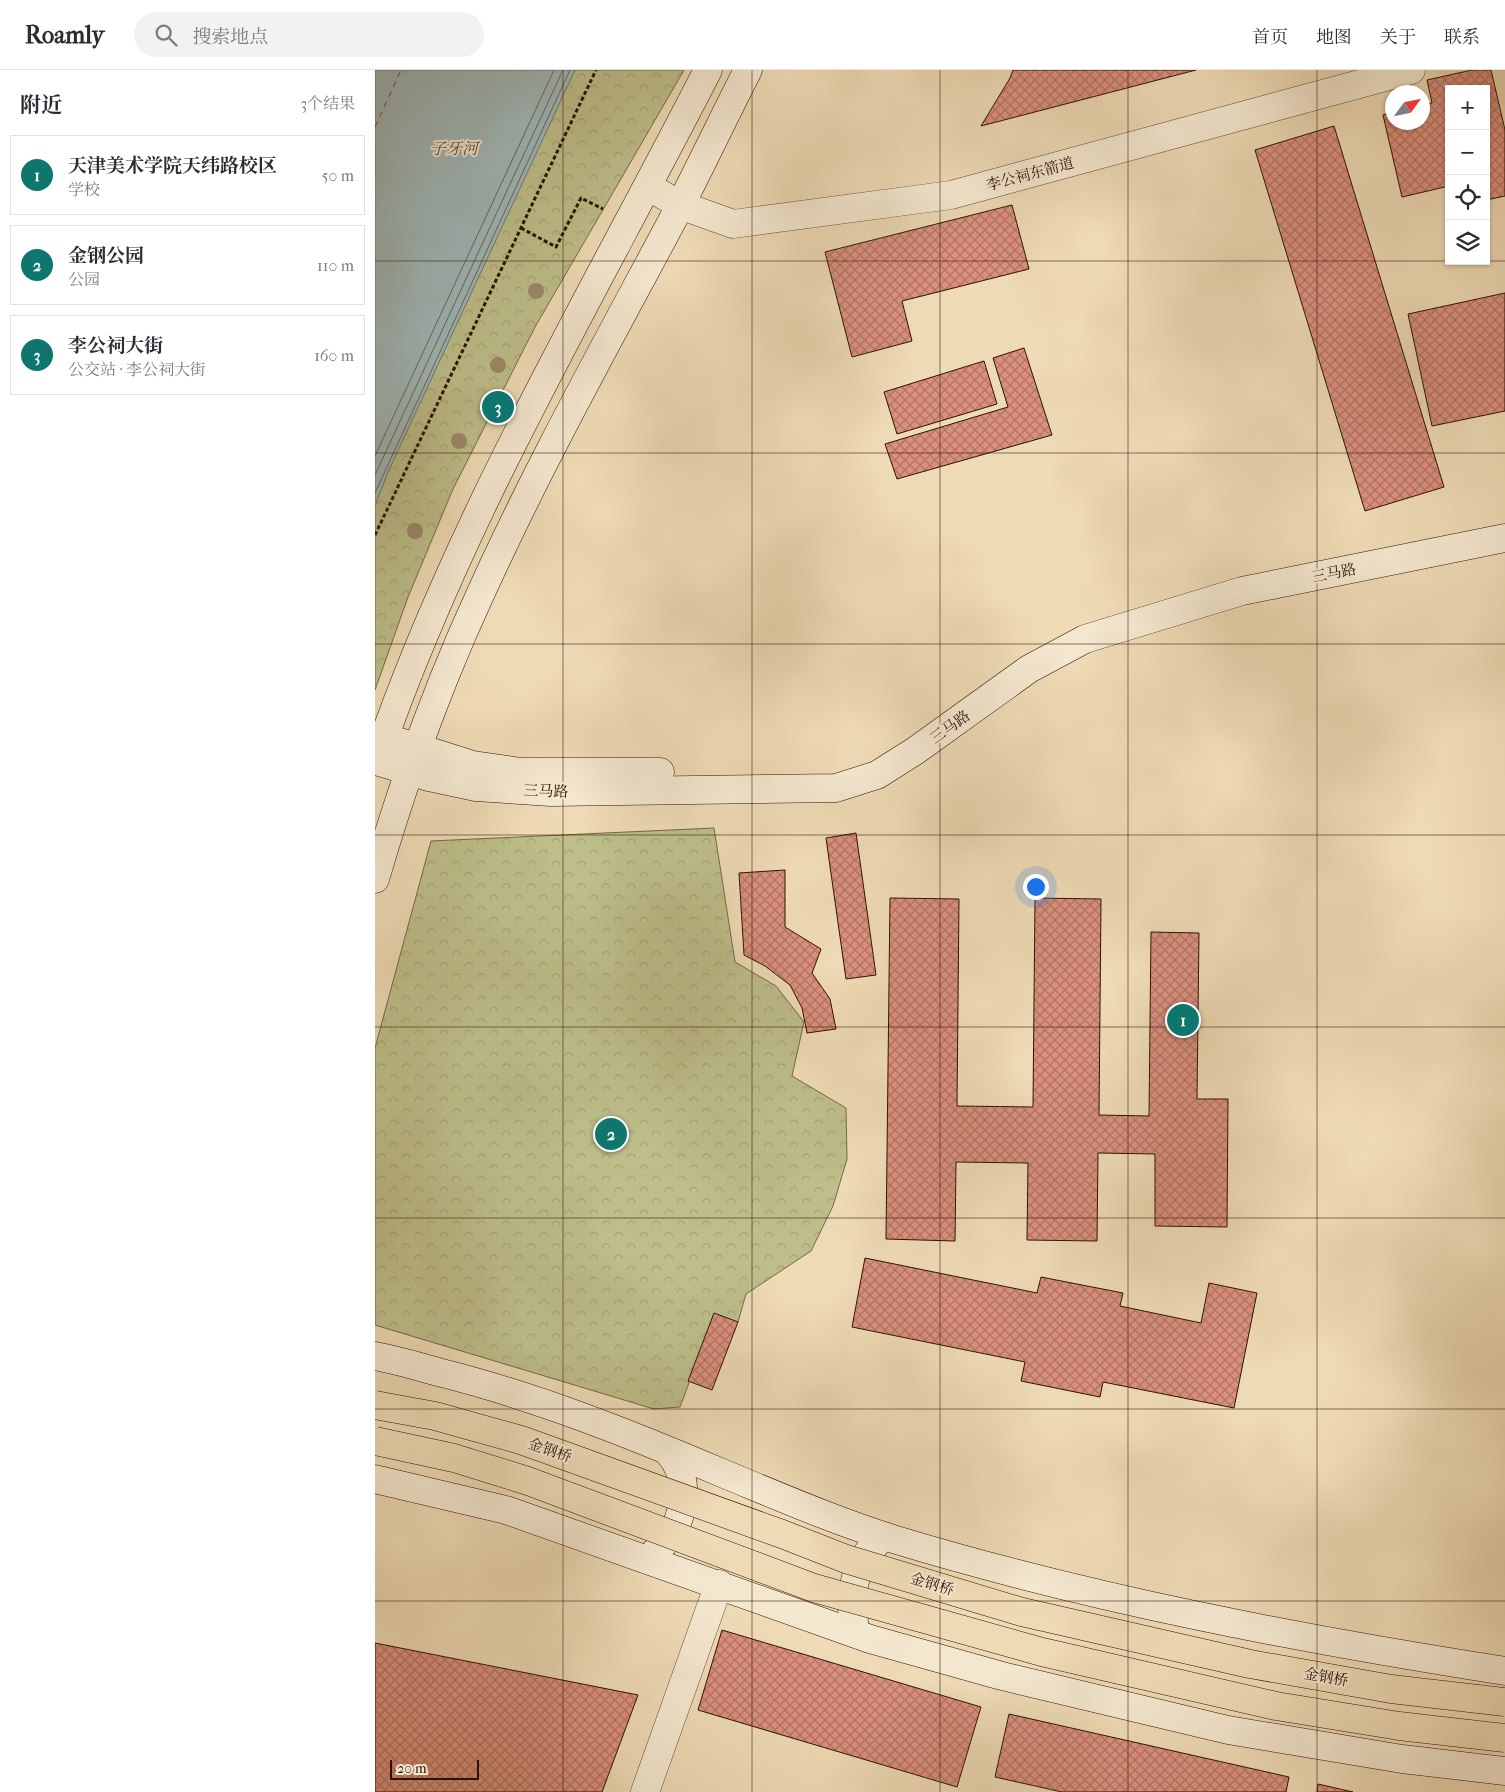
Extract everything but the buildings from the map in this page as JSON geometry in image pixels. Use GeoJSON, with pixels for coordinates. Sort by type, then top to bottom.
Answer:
{"type":"FeatureCollection","features":[{"type":"Feature","properties":{"kind":"main road"},"geometry":{"type":"LineString","coordinates":[[378,754],[477,516],[565,342],[649,187],[709,70]]}},
{"type":"Feature","properties":{"kind":"main road"},"geometry":{"type":"LineString","coordinates":[[375,878],[400,794],[478,598],[531,488],[680,205],[748,70]]}},
{"type":"Feature","properties":{"kind":"main road","name":"李公祠东箭道"},"geometry":{"type":"LineString","coordinates":[[649,187],[680,205],[733,224],[951,195],[1411,70]]}},
{"type":"Feature","properties":{"kind":"main road","name":"三马路"},"geometry":{"type":"LineString","coordinates":[[378,754],[413,760],[473,765],[521,772],[845,770],[869,764],[897,751],[1013,662],[1043,644],[1094,621],[1247,574],[1505,520]]}},
{"type":"Feature","properties":{"kind":"main road","name":"三马路"},"geometry":{"type":"LineString","coordinates":[[413,760],[476,787],[551,792],[836,788],[877,776],[915,752],[1029,669],[1085,639],[1242,590],[1505,538]]}},
{"type":"Feature","properties":{"kind":"main road"},"geometry":{"type":"LineString","coordinates":[[375,1356],[476,1381],[573,1414],[819,1513],[892,1538],[1027,1575],[1198,1616],[1412,1656],[1505,1671]]}},
{"type":"Feature","properties":{"kind":"main road","name":"金钢桥"},"geometry":{"type":"LineString","coordinates":[[375,1404],[435,1416],[521,1440],[846,1559],[1022,1612],[1250,1664],[1391,1689],[1505,1702]]}},
{"type":"Feature","properties":{"kind":"main road"},"geometry":{"type":"LineString","coordinates":[[375,1441],[454,1458],[528,1481],[813,1588],[1042,1652],[1276,1706],[1399,1726],[1505,1738]]}},
{"type":"Feature","properties":{"kind":"main road"},"geometry":{"type":"LineString","coordinates":[[644,1558],[665,1544],[673,1531],[683,1499],[683,1477],[677,1462],[667,1452]]}},
{"type":"Feature","properties":{"kind":"main road"},"geometry":{"type":"LineString","coordinates":[[375,1479],[506,1510],[870,1639],[1002,1676],[1228,1730],[1402,1759],[1505,1771]]}},
{"type":"Feature","properties":{"kind":"main road"},"geometry":{"type":"LineString","coordinates":[[870,1639],[854,1622],[851,1610],[853,1588],[858,1571],[873,1546],[892,1538]]}},
{"type":"Feature","properties":{"kind":"main road"},"geometry":{"type":"LineString","coordinates":[[645,1792],[719,1584]]}},
{"type":"Feature","properties":{"kind":"path"},"geometry":{"type":"LineString","coordinates":[[375,535],[596,70]]}},
{"type":"Feature","properties":{"kind":"path"},"geometry":{"type":"LineString","coordinates":[[521,228],[556,247],[581,198]]}},
{"type":"Feature","properties":{"kind":"green space"},"geometry":{"type":"Polygon","coordinates":[[[375,70],[684,70],[535,327],[453,489],[408,597],[375,690],[375,70]]]}},
{"type":"Feature","properties":{"kind":"green space"},"geometry":{"type":"Polygon","coordinates":[[[714,828],[735,962],[776,986],[804,1022],[792,1076],[846,1108],[847,1159],[833,1206],[811,1251],[746,1294],[738,1322],[712,1321],[680,1407],[654,1409],[375,1325],[375,1048],[431,841],[714,828]]]}},
{"type":"Feature","properties":{"kind":"water","name":"子牙河"},"geometry":{"type":"Polygon","coordinates":[[[375,70],[575,70],[388,472],[375,506],[375,70]]]}},
{"type":"Feature","properties":{"kind":"ferry route"},"geometry":{"type":"LineString","coordinates":[[375,127],[401,70]]}},
{"type":"Feature","properties":{"kind":"place","name":"李公祠大街"},"geometry":{"type":"Point","coordinates":[498,407]}},
{"type":"Feature","properties":{"kind":"place","name":"天津美术学院天纬路校区"},"geometry":{"type":"Point","coordinates":[1183,1020]}},
{"type":"Feature","properties":{"kind":"place","name":"金钢公园"},"geometry":{"type":"Point","coordinates":[611,1134]}}]}
